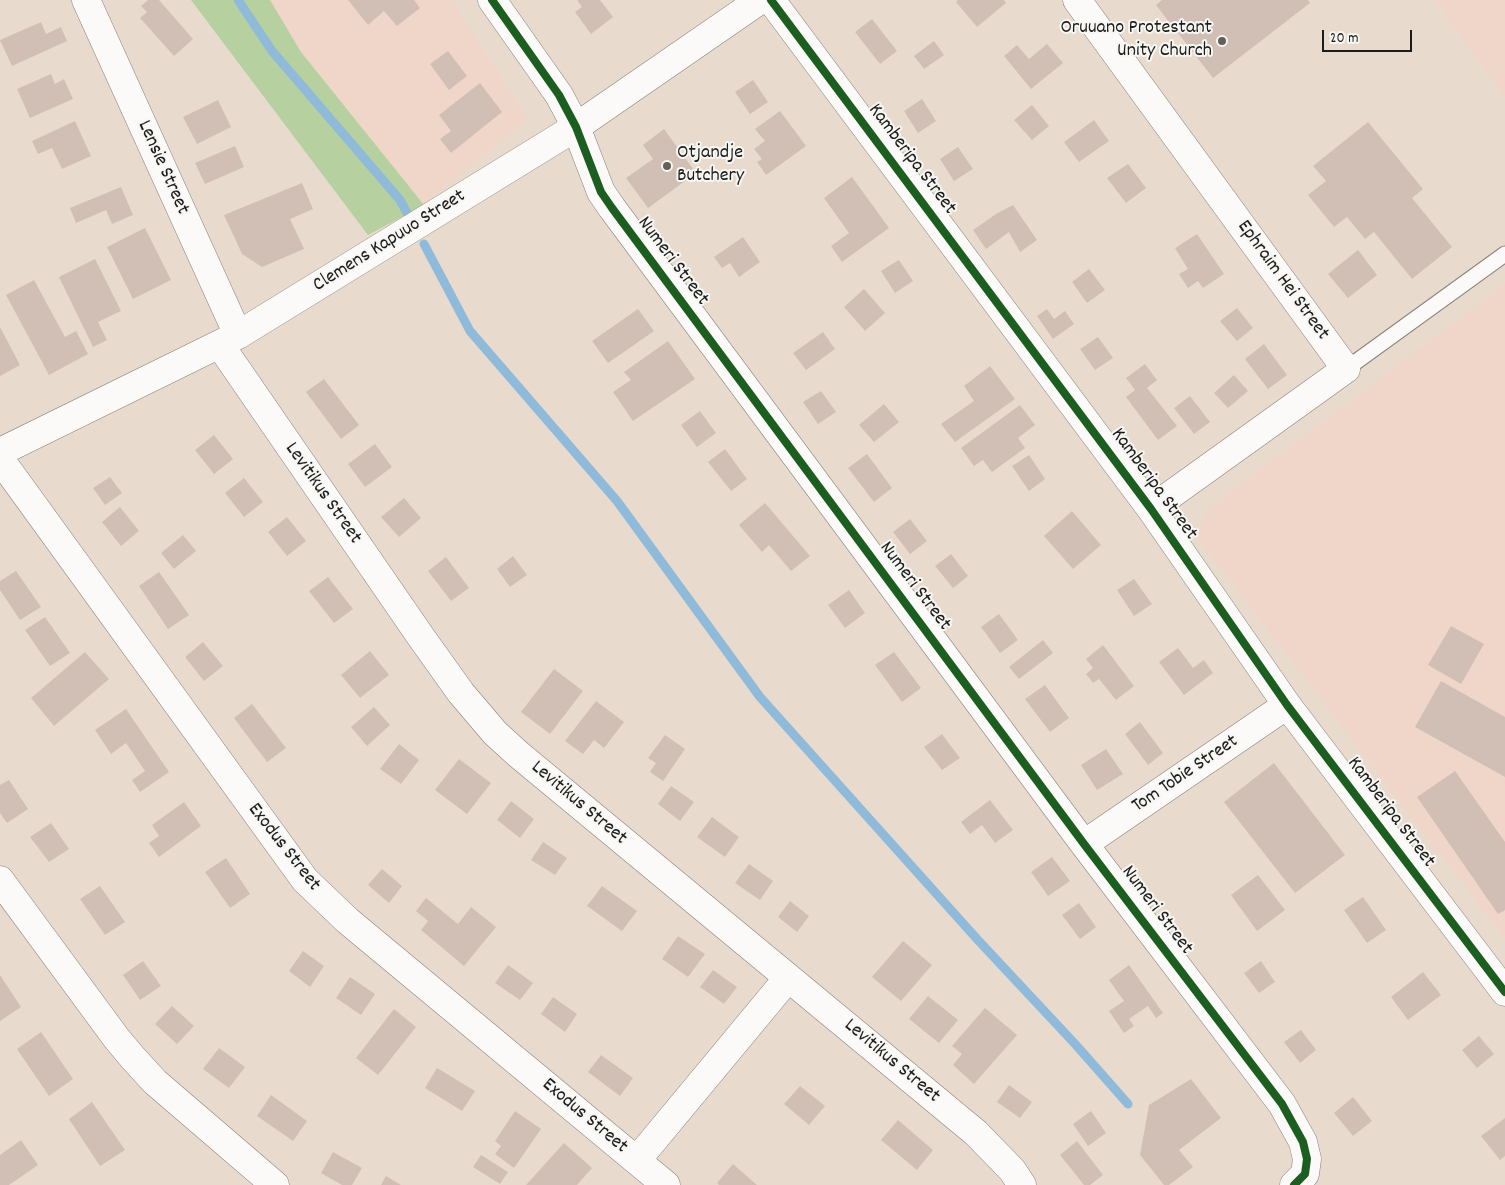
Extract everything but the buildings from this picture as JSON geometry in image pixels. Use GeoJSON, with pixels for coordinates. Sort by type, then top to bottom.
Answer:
{"type":"FeatureCollection","features":[{"type":"Feature","properties":{"kind":"street","name":"Lensie Street"},"geometry":{"type":"LineString","coordinates":[[86,0],[229,340]]}},
{"type":"Feature","properties":{"kind":"street","name":"Numeri Street"},"geometry":{"type":"LineString","coordinates":[[492,0],[559,95],[576,127],[601,192],[612,208],[1084,844],[1282,1104],[1302,1142],[1307,1159],[1305,1174],[1294,1185]]}},
{"type":"Feature","properties":{"kind":"street","name":"Clemens Kapuuo Street"},"geometry":{"type":"LineString","coordinates":[[0,452],[229,340],[576,127],[760,0]]}},
{"type":"Feature","properties":{"kind":"street","name":"Kamberipa Street"},"geometry":{"type":"LineString","coordinates":[[771,0],[1151,509],[1288,705],[1505,992]]}},
{"type":"Feature","properties":{"kind":"street","name":"Ephraim Hei Street"},"geometry":{"type":"LineString","coordinates":[[1078,0],[1346,369]]}},
{"type":"Feature","properties":{"kind":"street","name":"Levitikus Street"},"geometry":{"type":"LineString","coordinates":[[229,340],[420,637],[495,733],[976,1133],[1012,1170],[1022,1185]]}},
{"type":"Feature","properties":{"kind":"street"},"geometry":{"type":"LineString","coordinates":[[1151,509],[1346,369]]}},
{"type":"Feature","properties":{"kind":"street","name":"Exodus Street"},"geometry":{"type":"LineString","coordinates":[[0,459],[305,880],[356,928],[666,1185]]}},
{"type":"Feature","properties":{"kind":"street","name":"Tom Tobie Street"},"geometry":{"type":"LineString","coordinates":[[1084,844],[1288,705]]}},
{"type":"Feature","properties":{"kind":"street"},"geometry":{"type":"LineString","coordinates":[[0,880],[116,1039],[132,1058],[155,1082],[275,1185]]}},
{"type":"Feature","properties":{"kind":"street"},"geometry":{"type":"LineString","coordinates":[[637,1160],[788,978]]}},
{"type":"Feature","properties":{"kind":"lane"},"geometry":{"type":"LineString","coordinates":[[1346,369],[1505,254]]}},
{"type":"Feature","properties":{"kind":"shaded area"},"geometry":{"type":"Polygon","coordinates":[[[270,0],[452,0],[528,119],[424,205],[301,52],[270,0]]]}},
{"type":"Feature","properties":{"kind":"shaded area"},"geometry":{"type":"Polygon","coordinates":[[[1435,0],[1505,0],[1505,98],[1435,0]]]}},
{"type":"Feature","properties":{"kind":"shaded area"},"geometry":{"type":"Polygon","coordinates":[[[1505,283],[1505,939],[1197,538],[1207,510],[1505,283]]]}},
{"type":"Feature","properties":{"kind":"green space"},"geometry":{"type":"Polygon","coordinates":[[[191,0],[270,0],[301,52],[424,205],[368,235],[191,0]]]}},
{"type":"Feature","properties":{"kind":"waterway"},"geometry":{"type":"LineString","coordinates":[[238,0],[272,51],[400,200],[412,222]]}},
{"type":"Feature","properties":{"kind":"waterway"},"geometry":{"type":"LineString","coordinates":[[424,244],[470,331],[617,501],[760,697],[1128,1104]]}},
{"type":"Feature","properties":{"kind":"cycle path"},"geometry":{"type":"LineString","coordinates":[[492,0],[559,95],[576,127],[601,192],[612,208],[1084,844],[1282,1104],[1303,1142],[1307,1159],[1305,1174],[1294,1185]]}},
{"type":"Feature","properties":{"kind":"cycle path"},"geometry":{"type":"LineString","coordinates":[[771,0],[1151,509],[1287,705],[1505,992]]}},
{"type":"Feature","properties":{"kind":"place","name":"Oruuano Protestant Unity Church"},"geometry":{"type":"Point","coordinates":[1222,41]}},
{"type":"Feature","properties":{"kind":"place","name":"Otjandje Butchery"},"geometry":{"type":"Point","coordinates":[667,166]}}]}
